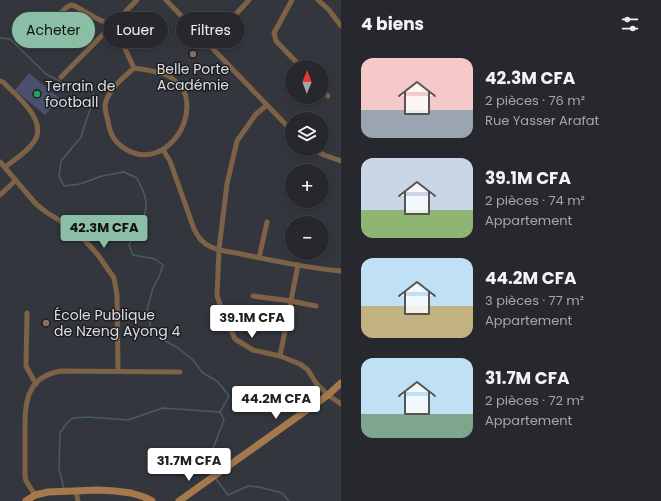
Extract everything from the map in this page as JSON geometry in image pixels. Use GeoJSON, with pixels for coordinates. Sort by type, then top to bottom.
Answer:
{"type":"FeatureCollection","features":[{"type":"Feature","properties":{"kind":"main road"},"geometry":{"type":"LineString","coordinates":[[179,501],[328,395],[341,383]]}},
{"type":"Feature","properties":{"kind":"main road"},"geometry":{"type":"LineString","coordinates":[[26,501],[35,495],[48,492],[74,491],[115,491],[138,495],[152,501]]}},
{"type":"Feature","properties":{"kind":"street"},"geometry":{"type":"LineString","coordinates":[[125,12],[137,0]]}},
{"type":"Feature","properties":{"kind":"street"},"geometry":{"type":"LineString","coordinates":[[166,0],[285,124]]}},
{"type":"Feature","properties":{"kind":"street"},"geometry":{"type":"LineString","coordinates":[[238,12],[249,0]]}},
{"type":"Feature","properties":{"kind":"street"},"geometry":{"type":"LineString","coordinates":[[292,0],[274,36],[278,44],[293,60]]}},
{"type":"Feature","properties":{"kind":"street"},"geometry":{"type":"LineString","coordinates":[[318,0],[329,10],[341,26]]}},
{"type":"Feature","properties":{"kind":"street"},"geometry":{"type":"LineString","coordinates":[[63,12],[71,5],[85,12]]}},
{"type":"Feature","properties":{"kind":"street"},"geometry":{"type":"LineString","coordinates":[[61,78],[103,35]]}},
{"type":"Feature","properties":{"kind":"street"},"geometry":{"type":"LineString","coordinates":[[125,48],[134,68]]}},
{"type":"Feature","properties":{"kind":"street"},"geometry":{"type":"LineString","coordinates":[[134,68],[169,76],[183,88],[188,107],[184,124],[176,140],[163,150],[141,154],[130,151],[120,146],[113,138],[109,127],[105,106],[109,96],[122,78],[134,68]]}},
{"type":"Feature","properties":{"kind":"street"},"geometry":{"type":"LineString","coordinates":[[0,81],[3,82],[28,108],[37,123],[38,130],[34,143],[4,167]]}},
{"type":"Feature","properties":{"kind":"street"},"geometry":{"type":"LineString","coordinates":[[267,105],[256,114],[237,141],[227,184],[219,249],[217,296],[235,339],[253,350],[280,356],[300,364],[308,370],[316,383],[328,395],[341,404]]}},
{"type":"Feature","properties":{"kind":"street"},"geometry":{"type":"LineString","coordinates":[[163,150],[170,161],[186,209],[199,238],[211,247],[259,258],[341,272]]}},
{"type":"Feature","properties":{"kind":"street"},"geometry":{"type":"LineString","coordinates":[[326,156],[341,162]]}},
{"type":"Feature","properties":{"kind":"street"},"geometry":{"type":"LineString","coordinates":[[0,162],[36,204],[80,235],[98,255],[114,278],[118,295],[118,371]]}},
{"type":"Feature","properties":{"kind":"street"},"geometry":{"type":"LineString","coordinates":[[0,195],[16,180]]}},
{"type":"Feature","properties":{"kind":"street"},"geometry":{"type":"LineString","coordinates":[[259,258],[267,222]]}},
{"type":"Feature","properties":{"kind":"street"},"geometry":{"type":"LineString","coordinates":[[280,356],[298,265]]}},
{"type":"Feature","properties":{"kind":"street"},"geometry":{"type":"LineString","coordinates":[[253,296],[316,306]]}},
{"type":"Feature","properties":{"kind":"street"},"geometry":{"type":"LineString","coordinates":[[27,313],[26,366],[36,384]]}},
{"type":"Feature","properties":{"kind":"street"},"geometry":{"type":"LineString","coordinates":[[35,495],[26,481],[25,476],[26,401],[31,390],[41,379],[54,372],[180,372]]}},
{"type":"Feature","properties":{"kind":"street"},"geometry":{"type":"LineString","coordinates":[[74,491],[78,501]]}},
{"type":"Feature","properties":{"kind":"shaded area","name":"Terrain de football"},"geometry":{"type":"Polygon","coordinates":[[[29,73],[59,98],[45,115],[15,90],[29,73]]]}},
{"type":"Feature","properties":{"kind":"waterway"},"geometry":{"type":"LineString","coordinates":[[0,38],[10,39],[46,74],[63,83],[80,84],[93,91],[93,102],[81,137],[61,161],[59,176],[64,186],[80,184],[102,176],[124,172],[137,178],[145,196],[146,208],[142,222],[129,245],[133,255],[155,259],[163,265],[153,288],[147,310],[151,328],[162,339],[178,348],[193,360],[202,372],[218,382],[229,396],[220,412],[163,408],[128,420],[88,417],[73,418],[67,423],[60,433],[59,469],[64,489]]}},
{"type":"Feature","properties":{"kind":"waterway"},"geometry":{"type":"LineString","coordinates":[[214,473],[210,462],[210,456],[224,420],[220,412]]}},
{"type":"Feature","properties":{"kind":"waterway"},"geometry":{"type":"LineString","coordinates":[[216,479],[228,495],[248,486],[259,487],[282,493],[289,501]]}},
{"type":"Feature","properties":{"kind":"place","name":"Belle Porte Académie"},"geometry":{"type":"Point","coordinates":[193,54]}},
{"type":"Feature","properties":{"kind":"place","name":"Terrain de football"},"geometry":{"type":"Point","coordinates":[37,94]}},
{"type":"Feature","properties":{"kind":"place","name":"École Publique de Nzeng Ayong 4"},"geometry":{"type":"Point","coordinates":[46,323]}}]}
